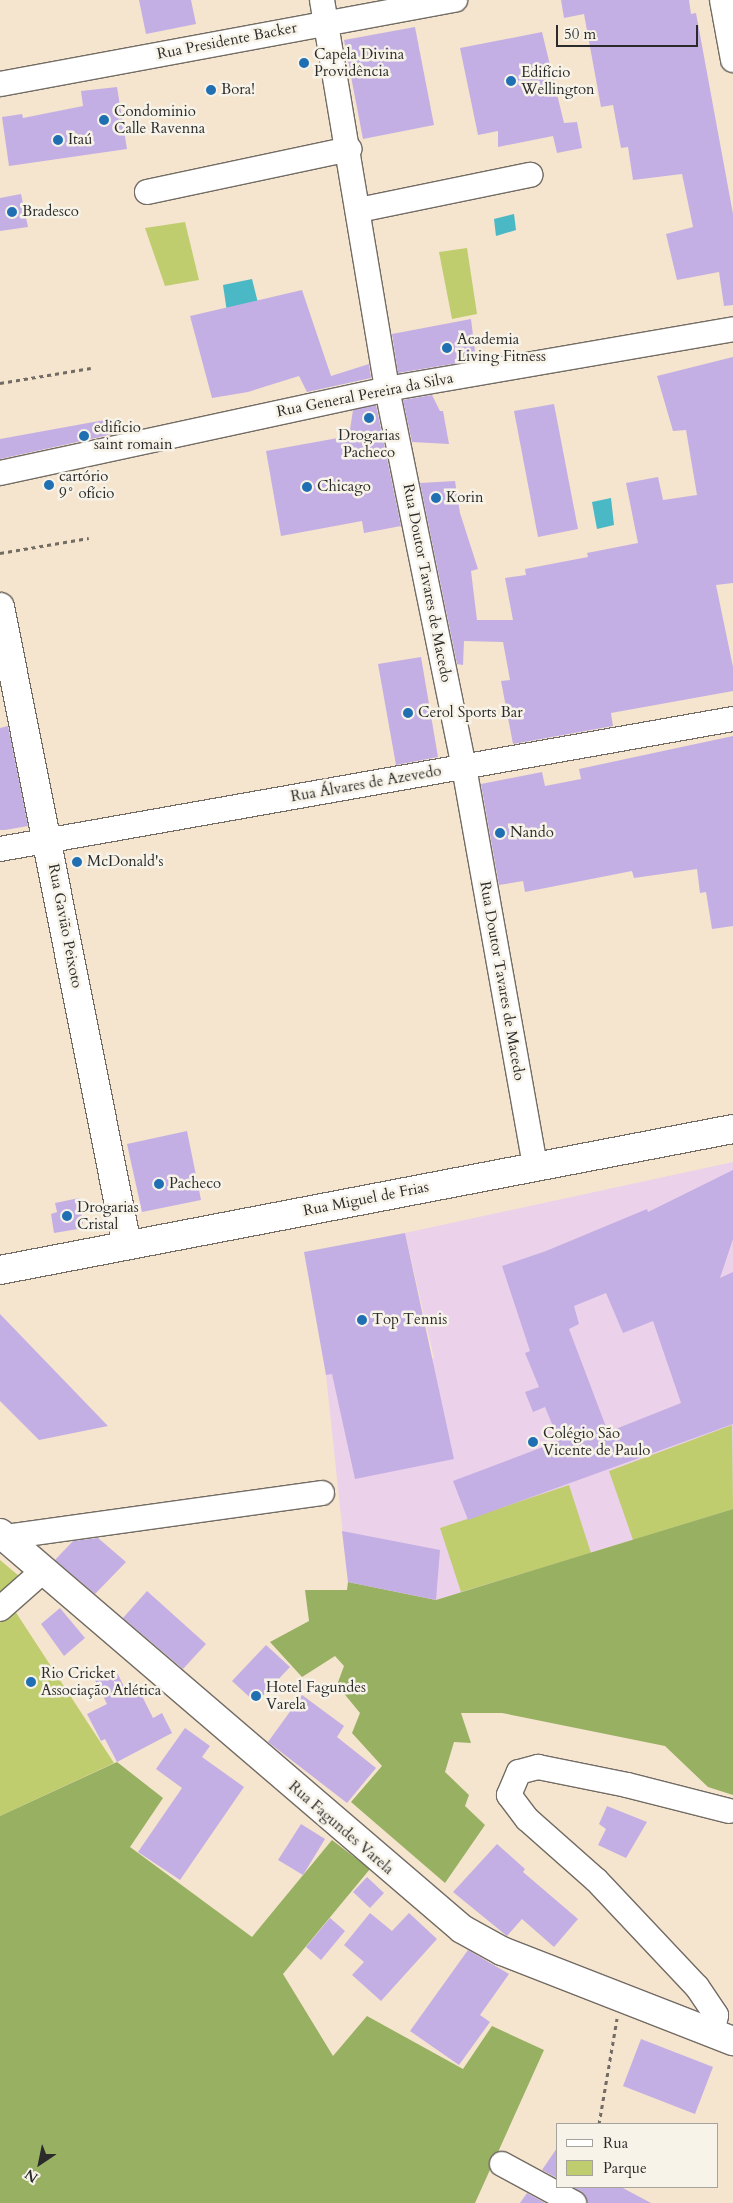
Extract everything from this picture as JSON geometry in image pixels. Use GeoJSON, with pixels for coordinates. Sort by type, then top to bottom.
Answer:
{"type":"FeatureCollection","features":[{"type":"Feature","properties":{"kind":"main road","name":"Rua Gavião Peixoto"},"geometry":{"type":"LineString","coordinates":[[0,607],[48,840],[127,1245]]}},
{"type":"Feature","properties":{"kind":"main road","name":"Rua Miguel de Frias"},"geometry":{"type":"LineString","coordinates":[[0,1270],[733,1129]]}},
{"type":"Feature","properties":{"kind":"main road","name":"Rua Fagundes Varela"},"geometry":{"type":"LineString","coordinates":[[2,1535],[462,1929],[502,1952],[724,2026]]}},
{"type":"Feature","properties":{"kind":"street","name":"Rua Presidente Backer"},"geometry":{"type":"LineString","coordinates":[[0,84],[324,11],[455,0]]}},
{"type":"Feature","properties":{"kind":"street"},"geometry":{"type":"LineString","coordinates":[[722,0],[733,60]]}},
{"type":"Feature","properties":{"kind":"street","name":"Rua Doutor Tavares de Macedo"},"geometry":{"type":"LineString","coordinates":[[324,11],[349,149],[387,389],[464,766],[536,1166]]}},
{"type":"Feature","properties":{"kind":"street"},"geometry":{"type":"LineString","coordinates":[[146,192],[349,149]]}},
{"type":"Feature","properties":{"kind":"street"},"geometry":{"type":"LineString","coordinates":[[358,210],[530,175]]}},
{"type":"Feature","properties":{"kind":"street","name":"Rua General Pereira da Silva"},"geometry":{"type":"LineString","coordinates":[[0,473],[387,389],[733,329]]}},
{"type":"Feature","properties":{"kind":"street","name":"Rua Álvares de Azevedo"},"geometry":{"type":"LineString","coordinates":[[0,849],[733,719]]}},
{"type":"Feature","properties":{"kind":"street"},"geometry":{"type":"LineString","coordinates":[[2,1535],[322,1493]]}},
{"type":"Feature","properties":{"kind":"street"},"geometry":{"type":"LineString","coordinates":[[0,1609],[43,1571]]}},
{"type":"Feature","properties":{"kind":"street"},"geometry":{"type":"LineString","coordinates":[[724,2026],[681,1968],[596,1880],[527,1819],[509,1795],[519,1772],[538,1767],[627,1785],[730,1811]]}},
{"type":"Feature","properties":{"kind":"street"},"geometry":{"type":"LineString","coordinates":[[502,2164],[574,2203]]}},
{"type":"Feature","properties":{"kind":"path"},"geometry":{"type":"LineString","coordinates":[[0,383],[91,368]]}},
{"type":"Feature","properties":{"kind":"path"},"geometry":{"type":"LineString","coordinates":[[0,553],[89,538]]}},
{"type":"Feature","properties":{"kind":"path"},"geometry":{"type":"LineString","coordinates":[[600,2123],[612,2040]]}},
{"type":"Feature","properties":{"kind":"shaded area","name":"Colégio São Vicente de Paulo"},"geometry":{"type":"Polygon","coordinates":[[[733,1162],[733,1509],[436,1600],[348,1582],[326,1375],[434,1358],[405,1233],[733,1162]]]}},
{"type":"Feature","properties":{"kind":"green space"},"geometry":{"type":"Polygon","coordinates":[[[185,222],[199,280],[165,286],[145,228],[185,222]]]}},
{"type":"Feature","properties":{"kind":"green space"},"geometry":{"type":"Polygon","coordinates":[[[467,248],[477,314],[452,319],[439,252],[467,248]]]}},
{"type":"Feature","properties":{"kind":"green space"},"geometry":{"type":"Polygon","coordinates":[[[732,1425],[733,1509],[633,1540],[609,1471],[732,1425]]]}},
{"type":"Feature","properties":{"kind":"green space"},"geometry":{"type":"Polygon","coordinates":[[[569,1485],[591,1553],[461,1592],[440,1528],[569,1485]]]}},
{"type":"Feature","properties":{"kind":"green space"},"geometry":{"type":"Polygon","coordinates":[[[733,1509],[733,1795],[708,1787],[665,1746],[502,1713],[461,1713],[471,1743],[454,1742],[445,1772],[469,1795],[465,1806],[485,1825],[445,1883],[351,1802],[382,1766],[352,1733],[360,1713],[337,1685],[344,1666],[335,1656],[302,1677],[270,1642],[309,1621],[305,1590],[347,1590],[348,1582],[436,1600],[733,1509]]]}},
{"type":"Feature","properties":{"kind":"green space","name":"Rio Cricket Associação Atlética"},"geometry":{"type":"Polygon","coordinates":[[[0,1560],[19,1576],[2,1591],[114,1763],[0,1816],[0,1560]]]}},
{"type":"Feature","properties":{"kind":"green space"},"geometry":{"type":"Polygon","coordinates":[[[117,1762],[163,1798],[130,1847],[252,1937],[332,1840],[370,1869],[283,1974],[333,2056],[367,2016],[463,2069],[492,2026],[544,2050],[475,2203],[0,2203],[0,1816],[117,1762]]]}},
{"type":"Feature","properties":{"kind":"water"},"geometry":{"type":"Polygon","coordinates":[[[514,214],[516,230],[496,236],[494,219],[514,214]]]}},
{"type":"Feature","properties":{"kind":"water"},"geometry":{"type":"Polygon","coordinates":[[[252,279],[258,303],[227,312],[223,285],[252,279]]]}},
{"type":"Feature","properties":{"kind":"water"},"geometry":{"type":"Polygon","coordinates":[[[611,498],[614,525],[597,529],[592,502],[611,498]]]}},
{"type":"Feature","properties":{"kind":"building"},"geometry":{"type":"Polygon","coordinates":[[[139,0],[191,0],[196,24],[146,34],[139,0]]]}},
{"type":"Feature","properties":{"kind":"building"},"geometry":{"type":"Polygon","coordinates":[[[561,0],[689,0],[691,14],[696,13],[733,214],[733,305],[724,306],[719,272],[677,280],[666,234],[693,227],[682,174],[633,180],[628,147],[621,148],[613,105],[601,107],[584,14],[564,18],[561,0]]]}},
{"type":"Feature","properties":{"kind":"building"},"geometry":{"type":"Polygon","coordinates":[[[415,27],[434,125],[363,139],[344,40],[415,27]]]}},
{"type":"Feature","properties":{"kind":"building","name":"Edifício Wellington"},"geometry":{"type":"Polygon","coordinates":[[[542,32],[564,123],[577,122],[582,148],[557,153],[553,136],[498,147],[498,131],[478,135],[460,48],[542,32]]]}},
{"type":"Feature","properties":{"kind":"building"},"geometry":{"type":"Polygon","coordinates":[[[117,87],[127,149],[9,166],[2,117],[22,114],[23,118],[83,106],[81,91],[117,87]]]}},
{"type":"Feature","properties":{"kind":"building","name":"Bradesco"},"geometry":{"type":"Polygon","coordinates":[[[21,194],[28,227],[0,231],[0,198],[21,194]]]}},
{"type":"Feature","properties":{"kind":"building"},"geometry":{"type":"Polygon","coordinates":[[[302,290],[331,376],[369,364],[371,378],[307,392],[299,376],[248,392],[212,398],[190,316],[302,290]]]}},
{"type":"Feature","properties":{"kind":"building","name":"Academia Living Fitness"},"geometry":{"type":"Polygon","coordinates":[[[471,319],[476,360],[398,373],[392,334],[471,319]]]}},
{"type":"Feature","properties":{"kind":"building"},"geometry":{"type":"Polygon","coordinates":[[[733,357],[733,583],[716,585],[733,667],[733,691],[611,713],[613,726],[513,744],[501,681],[510,680],[503,642],[464,641],[463,665],[457,664],[420,483],[455,481],[460,513],[478,569],[471,571],[477,620],[513,620],[505,578],[526,575],[525,569],[588,557],[587,553],[638,543],[626,483],[658,477],[663,500],[697,495],[686,430],[673,431],[657,376],[733,357]]]}},
{"type":"Feature","properties":{"kind":"building"},"geometry":{"type":"Polygon","coordinates":[[[432,395],[440,411],[443,411],[449,444],[412,442],[403,400],[432,395]]]}},
{"type":"Feature","properties":{"kind":"building"},"geometry":{"type":"Polygon","coordinates":[[[554,404],[578,529],[538,537],[514,411],[554,404]]]}},
{"type":"Feature","properties":{"kind":"building"},"geometry":{"type":"Polygon","coordinates":[[[376,405],[401,526],[364,533],[362,521],[281,536],[266,451],[349,436],[353,410],[376,405]]]}},
{"type":"Feature","properties":{"kind":"building"},"geometry":{"type":"Polygon","coordinates":[[[110,419],[118,433],[0,459],[0,439],[110,419]]]}},
{"type":"Feature","properties":{"kind":"building","name":"Cerol Sports Bar"},"geometry":{"type":"Polygon","coordinates":[[[421,657],[438,757],[396,765],[378,664],[421,657]]]}},
{"type":"Feature","properties":{"kind":"building"},"geometry":{"type":"Polygon","coordinates":[[[8,726],[28,826],[0,830],[0,728],[8,726]]]}},
{"type":"Feature","properties":{"kind":"building"},"geometry":{"type":"Polygon","coordinates":[[[733,736],[733,926],[712,929],[706,892],[700,893],[697,869],[634,878],[632,871],[525,892],[523,881],[499,885],[481,784],[542,772],[545,786],[581,779],[579,769],[733,736]]]}},
{"type":"Feature","properties":{"kind":"building"},"geometry":{"type":"Polygon","coordinates":[[[187,1131],[201,1200],[142,1212],[127,1144],[187,1131]]]}},
{"type":"Feature","properties":{"kind":"building"},"geometry":{"type":"Polygon","coordinates":[[[733,1170],[733,1239],[720,1278],[733,1272],[733,1424],[468,1520],[453,1481],[559,1441],[545,1407],[533,1412],[525,1392],[539,1387],[525,1353],[530,1351],[502,1266],[546,1251],[647,1209],[648,1212],[733,1170]],[[606,1293],[574,1306],[579,1324],[569,1329],[608,1432],[681,1403],[653,1321],[623,1333],[606,1293]]]}},
{"type":"Feature","properties":{"kind":"building","name":"Drogarias Cristal"},"geometry":{"type":"Polygon","coordinates":[[[79,1198],[83,1223],[78,1229],[54,1233],[51,1214],[57,1212],[55,1203],[79,1198]]]}},
{"type":"Feature","properties":{"kind":"building"},"geometry":{"type":"Polygon","coordinates":[[[405,1233],[454,1459],[355,1479],[332,1374],[326,1375],[304,1252],[405,1233]]]}},
{"type":"Feature","properties":{"kind":"building"},"geometry":{"type":"Polygon","coordinates":[[[0,1314],[108,1426],[39,1440],[0,1401],[0,1314]]]}},
{"type":"Feature","properties":{"kind":"building"},"geometry":{"type":"Polygon","coordinates":[[[342,1531],[440,1550],[436,1600],[348,1582],[342,1531]]]}},
{"type":"Feature","properties":{"kind":"building"},"geometry":{"type":"Polygon","coordinates":[[[98,1538],[126,1562],[95,1594],[55,1560],[73,1541],[98,1538]]]}},
{"type":"Feature","properties":{"kind":"building"},"geometry":{"type":"Polygon","coordinates":[[[147,1591],[206,1644],[183,1669],[123,1618],[147,1591]]]}},
{"type":"Feature","properties":{"kind":"building"},"geometry":{"type":"Polygon","coordinates":[[[60,1608],[85,1638],[64,1656],[41,1624],[60,1608]]]}},
{"type":"Feature","properties":{"kind":"building"},"geometry":{"type":"Polygon","coordinates":[[[266,1645],[290,1667],[256,1703],[232,1681],[266,1645]]]}},
{"type":"Feature","properties":{"kind":"building"},"geometry":{"type":"Polygon","coordinates":[[[115,1668],[127,1693],[138,1688],[153,1718],[162,1713],[172,1733],[117,1762],[105,1739],[101,1741],[87,1714],[107,1704],[94,1678],[115,1668]]]}},
{"type":"Feature","properties":{"kind":"building"},"geometry":{"type":"Polygon","coordinates":[[[302,1695],[344,1726],[337,1737],[376,1768],[347,1803],[268,1742],[302,1695]]]}},
{"type":"Feature","properties":{"kind":"building"},"geometry":{"type":"Polygon","coordinates":[[[185,1728],[210,1746],[202,1757],[244,1787],[180,1880],[138,1852],[182,1788],[156,1769],[185,1728]]]}},
{"type":"Feature","properties":{"kind":"building"},"geometry":{"type":"Polygon","coordinates":[[[607,1806],[647,1822],[626,1858],[598,1845],[606,1829],[599,1824],[607,1806]]]}},
{"type":"Feature","properties":{"kind":"building"},"geometry":{"type":"Polygon","coordinates":[[[301,1824],[325,1839],[303,1875],[278,1860],[301,1824]]]}},
{"type":"Feature","properties":{"kind":"building"},"geometry":{"type":"Polygon","coordinates":[[[497,1844],[525,1869],[523,1872],[578,1919],[554,1947],[522,1919],[507,1936],[453,1892],[497,1844]]]}},
{"type":"Feature","properties":{"kind":"building"},"geometry":{"type":"Polygon","coordinates":[[[367,1877],[384,1893],[370,1908],[353,1892],[367,1877]]]}},
{"type":"Feature","properties":{"kind":"building"},"geometry":{"type":"Polygon","coordinates":[[[370,1913],[392,1931],[409,1913],[437,1939],[381,2001],[352,1975],[364,1962],[344,1945],[370,1913]]]}},
{"type":"Feature","properties":{"kind":"building"},"geometry":{"type":"Polygon","coordinates":[[[330,1918],[345,1931],[321,1960],[306,1947],[330,1918]]]}},
{"type":"Feature","properties":{"kind":"building"},"geometry":{"type":"Polygon","coordinates":[[[468,1950],[509,1974],[480,2015],[490,2022],[459,2065],[410,2031],[468,1950]]]}},
{"type":"Feature","properties":{"kind":"building"},"geometry":{"type":"Polygon","coordinates":[[[641,2039],[713,2067],[695,2114],[623,2086],[641,2039]]]}},
{"type":"Feature","properties":{"kind":"building"},"geometry":{"type":"Polygon","coordinates":[[[556,2149],[556,2177],[542,2170],[556,2149]]]}},
{"type":"Feature","properties":{"kind":"building"},"geometry":{"type":"Polygon","coordinates":[[[574,2188],[623,2188],[651,2203],[588,2203],[585,2195],[574,2188]]]}},
{"type":"Feature","properties":{"kind":"building"},"geometry":{"type":"Polygon","coordinates":[[[527,2193],[545,2203],[520,2203],[527,2193]]]}},
{"type":"Feature","properties":{"kind":"place","name":"Capela Divina Providência"},"geometry":{"type":"Point","coordinates":[304,63]}},
{"type":"Feature","properties":{"kind":"place","name":"Edifício Wellington"},"geometry":{"type":"Point","coordinates":[511,81]}},
{"type":"Feature","properties":{"kind":"place","name":"Bora!"},"geometry":{"type":"Point","coordinates":[211,90]}},
{"type":"Feature","properties":{"kind":"place","name":"Condominio Calle Ravenna"},"geometry":{"type":"Point","coordinates":[104,120]}},
{"type":"Feature","properties":{"kind":"place","name":"Itaú"},"geometry":{"type":"Point","coordinates":[58,140]}},
{"type":"Feature","properties":{"kind":"place","name":"Bradesco"},"geometry":{"type":"Point","coordinates":[12,212]}},
{"type":"Feature","properties":{"kind":"place","name":"Academia Living Fitness"},"geometry":{"type":"Point","coordinates":[447,348]}},
{"type":"Feature","properties":{"kind":"place","name":"Drogarias Pacheco"},"geometry":{"type":"Point","coordinates":[369,418]}},
{"type":"Feature","properties":{"kind":"place","name":"edifício saint romain"},"geometry":{"type":"Point","coordinates":[84,436]}},
{"type":"Feature","properties":{"kind":"place","name":"cartório 9° ofício"},"geometry":{"type":"Point","coordinates":[49,485]}},
{"type":"Feature","properties":{"kind":"place","name":"Chicago"},"geometry":{"type":"Point","coordinates":[307,487]}},
{"type":"Feature","properties":{"kind":"place","name":"Korin"},"geometry":{"type":"Point","coordinates":[436,498]}},
{"type":"Feature","properties":{"kind":"place","name":"Cerol Sports Bar"},"geometry":{"type":"Point","coordinates":[408,713]}},
{"type":"Feature","properties":{"kind":"place","name":"Nando"},"geometry":{"type":"Point","coordinates":[500,833]}},
{"type":"Feature","properties":{"kind":"place","name":"McDonald's"},"geometry":{"type":"Point","coordinates":[77,862]}},
{"type":"Feature","properties":{"kind":"place","name":"Pacheco"},"geometry":{"type":"Point","coordinates":[159,1184]}},
{"type":"Feature","properties":{"kind":"place","name":"Drogarias Cristal"},"geometry":{"type":"Point","coordinates":[67,1216]}},
{"type":"Feature","properties":{"kind":"place","name":"Top Tennis"},"geometry":{"type":"Point","coordinates":[362,1320]}},
{"type":"Feature","properties":{"kind":"place","name":"Colégio São Vicente de Paulo"},"geometry":{"type":"Point","coordinates":[533,1442]}},
{"type":"Feature","properties":{"kind":"place","name":"Rio Cricket Associação Atlética"},"geometry":{"type":"Point","coordinates":[31,1682]}},
{"type":"Feature","properties":{"kind":"place","name":"Hotel Fagundes Varela"},"geometry":{"type":"Point","coordinates":[256,1696]}}]}
